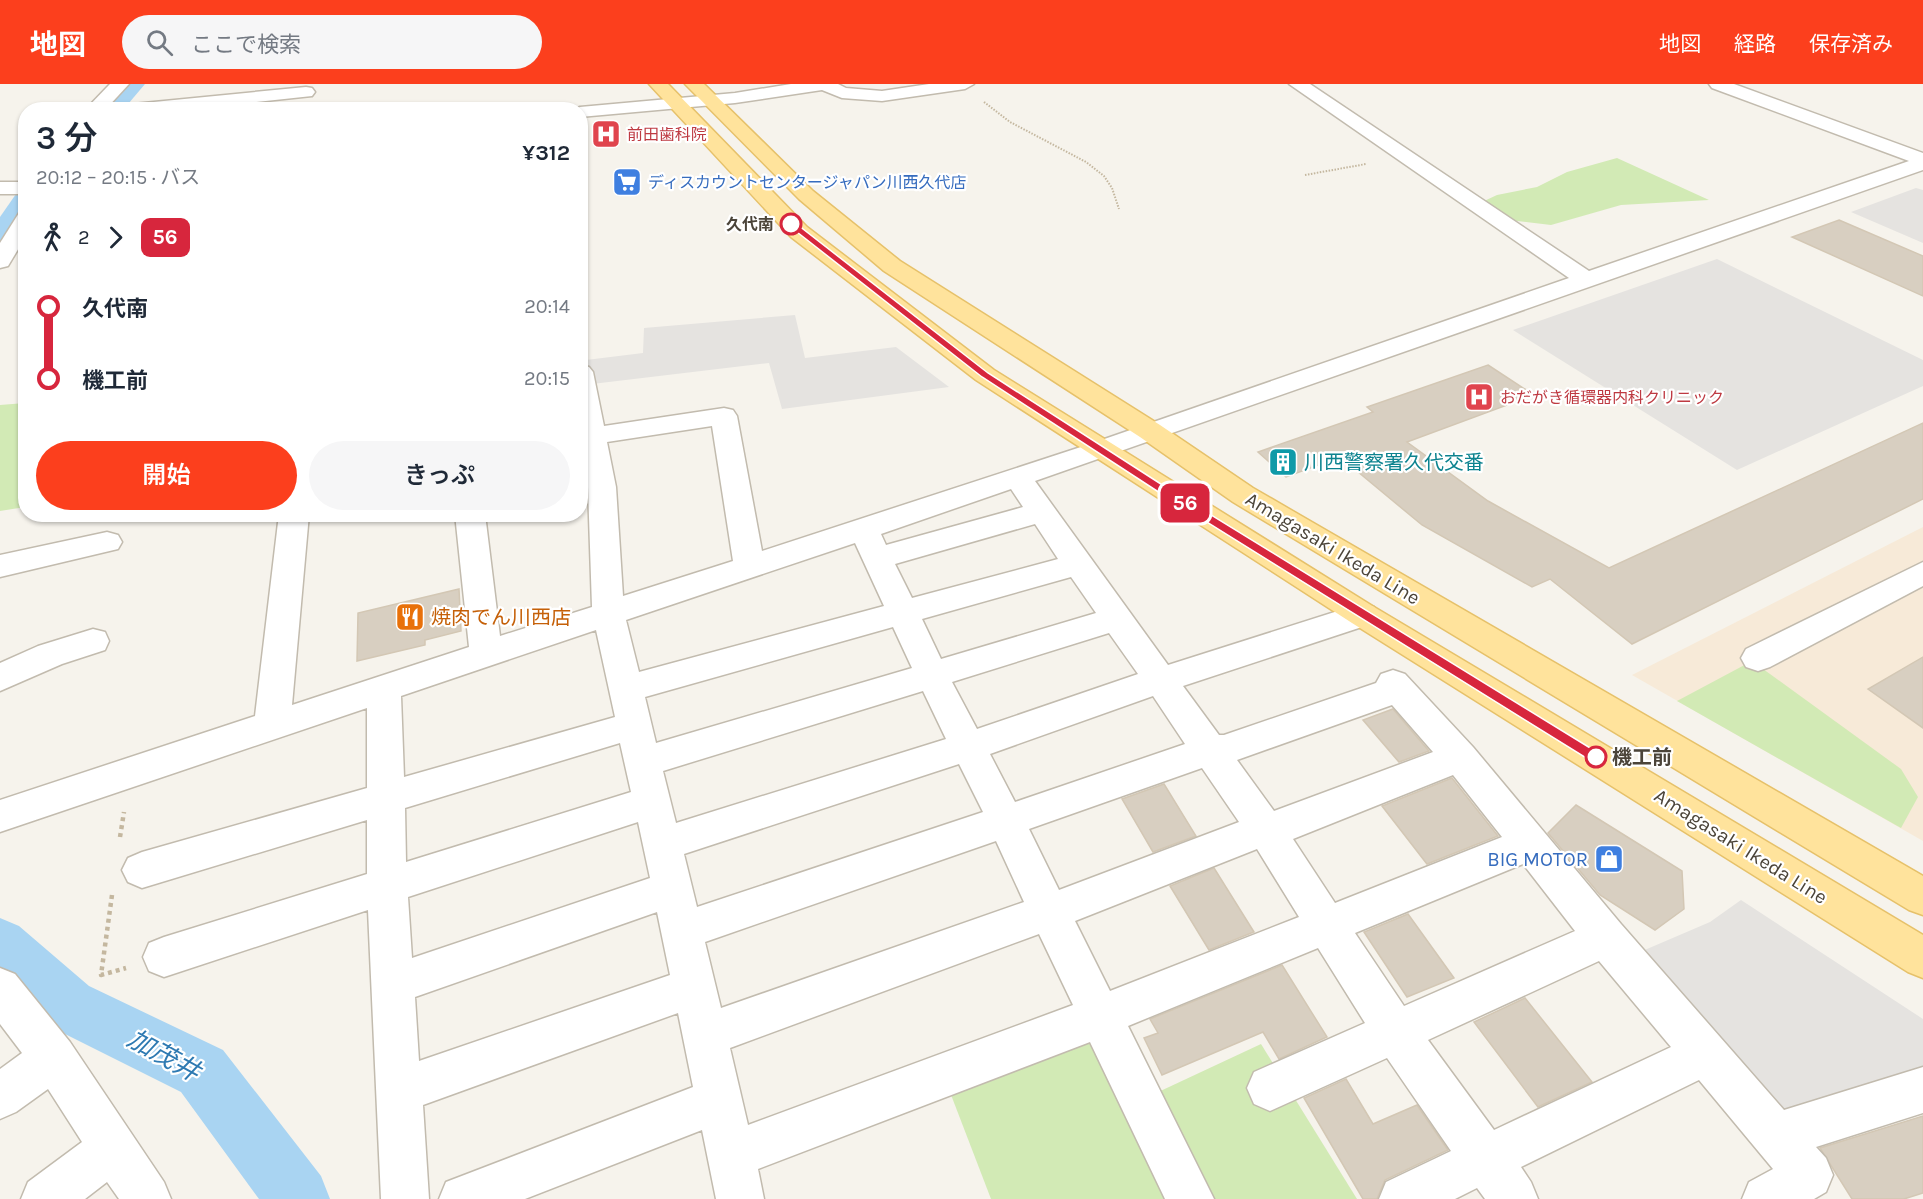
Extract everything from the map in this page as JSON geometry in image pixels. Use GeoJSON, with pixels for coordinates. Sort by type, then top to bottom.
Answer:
{"type":"FeatureCollection","features":[{"type":"Feature","properties":{"kind":"main road","name":"Amagasaki Ikeda Line"},"geometry":{"type":"LineString","coordinates":[[684,93],[891,266],[1150,431],[1243,495],[1923,897]]}},
{"type":"Feature","properties":{"kind":"main road","name":"Amagasaki Ikeda Line"},"geometry":{"type":"LineString","coordinates":[[684,93],[799,232],[985,375],[1363,615],[1923,958]]}},
{"type":"Feature","properties":{"kind":"street"},"geometry":{"type":"LineString","coordinates":[[102,102],[120,84]]}},
{"type":"Feature","properties":{"kind":"street"},"geometry":{"type":"LineString","coordinates":[[588,111],[684,93],[825,84],[842,93],[882,96],[961,85]]}},
{"type":"Feature","properties":{"kind":"street"},"geometry":{"type":"LineString","coordinates":[[1298,84],[1587,280]]}},
{"type":"Feature","properties":{"kind":"street"},"geometry":{"type":"LineString","coordinates":[[1718,84],[1923,162]]}},
{"type":"Feature","properties":{"kind":"street"},"geometry":{"type":"LineString","coordinates":[[204,102],[306,92]]}},
{"type":"Feature","properties":{"kind":"street"},"geometry":{"type":"LineString","coordinates":[[0,816],[1100,450],[1923,162]]}},
{"type":"Feature","properties":{"kind":"street"},"geometry":{"type":"LineString","coordinates":[[0,188],[18,186]]}},
{"type":"Feature","properties":{"kind":"street"},"geometry":{"type":"LineString","coordinates":[[0,261],[5,242],[18,227]]}},
{"type":"Feature","properties":{"kind":"street"},"geometry":{"type":"LineString","coordinates":[[591,435],[724,416],[749,566]]}},
{"type":"Feature","properties":{"kind":"street"},"geometry":{"type":"LineString","coordinates":[[588,418],[602,487],[608,613],[663,844],[735,1177],[1099,1017],[1528,844]]}},
{"type":"Feature","properties":{"kind":"street"},"geometry":{"type":"LineString","coordinates":[[1017,477],[1265,829],[1396,1033],[1514,1199]]}},
{"type":"Feature","properties":{"kind":"street"},"geometry":{"type":"LineString","coordinates":[[879,558],[1041,512]]}},
{"type":"Feature","properties":{"kind":"street"},"geometry":{"type":"LineString","coordinates":[[272,725],[297,522]]}},
{"type":"Feature","properties":{"kind":"street"},"geometry":{"type":"LineString","coordinates":[[471,522],[486,654]]}},
{"type":"Feature","properties":{"kind":"street"},"geometry":{"type":"LineString","coordinates":[[863,528],[967,747],[1006,821],[1099,1017],[1190,1199]]}},
{"type":"Feature","properties":{"kind":"street"},"geometry":{"type":"LineString","coordinates":[[0,566],[107,542]]}},
{"type":"Feature","properties":{"kind":"street"},"geometry":{"type":"LineString","coordinates":[[626,689],[1078,564]]}},
{"type":"Feature","properties":{"kind":"street"},"geometry":{"type":"LineString","coordinates":[[1758,658],[1923,573]]}},
{"type":"Feature","properties":{"kind":"street"},"geometry":{"type":"LineString","coordinates":[[663,844],[967,747],[1160,680],[1363,615]]}},
{"type":"Feature","properties":{"kind":"street"},"geometry":{"type":"LineString","coordinates":[[644,762],[1116,618]]}},
{"type":"Feature","properties":{"kind":"street"},"geometry":{"type":"LineString","coordinates":[[0,678],[50,655],[93,641]]}},
{"type":"Feature","properties":{"kind":"street"},"geometry":{"type":"LineString","coordinates":[[682,931],[1210,750],[1224,750],[1396,686],[1460,757],[1606,938],[1778,1135],[1809,1175],[1766,1199]]}},
{"type":"Feature","properties":{"kind":"street"},"geometry":{"type":"LineString","coordinates":[[384,688],[387,887],[405,1199]]}},
{"type":"Feature","properties":{"kind":"street"},"geometry":{"type":"LineString","coordinates":[[142,870],[384,801],[634,725]]}},
{"type":"Feature","properties":{"kind":"street"},"geometry":{"type":"LineString","coordinates":[[705,1035],[1049,912],[1265,829],[1291,823],[1460,757]]}},
{"type":"Feature","properties":{"kind":"street"},"geometry":{"type":"LineString","coordinates":[[164,957],[653,801]]}},
{"type":"Feature","properties":{"kind":"street"},"geometry":{"type":"LineString","coordinates":[[392,986],[672,889]]}},
{"type":"Feature","properties":{"kind":"street"},"geometry":{"type":"LineString","coordinates":[[1270,1088],[1606,938]]}},
{"type":"Feature","properties":{"kind":"street"},"geometry":{"type":"LineString","coordinates":[[398,1091],[694,987]]}},
{"type":"Feature","properties":{"kind":"street"},"geometry":{"type":"LineString","coordinates":[[0,989],[54,1058],[147,1199]]}},
{"type":"Feature","properties":{"kind":"street"},"geometry":{"type":"LineString","coordinates":[[1403,1199],[1706,1053]]}},
{"type":"Feature","properties":{"kind":"street"},"geometry":{"type":"LineString","coordinates":[[0,1096],[54,1058]]}},
{"type":"Feature","properties":{"kind":"street"},"geometry":{"type":"LineString","coordinates":[[1778,1135],[1923,1090]]}},
{"type":"Feature","properties":{"kind":"street"},"geometry":{"type":"LineString","coordinates":[[463,1199],[719,1100]]}},
{"type":"Feature","properties":{"kind":"street"},"geometry":{"type":"LineString","coordinates":[[45,1199],[114,1147]]}},
{"type":"Feature","properties":{"kind":"path"},"geometry":{"type":"LineString","coordinates":[[961,85],[992,106],[1010,122],[1086,162],[1104,176],[1112,188],[1119,209]]}},
{"type":"Feature","properties":{"kind":"path"},"geometry":{"type":"LineString","coordinates":[[1305,175],[1405,158]]}},
{"type":"Feature","properties":{"kind":"shaded area"},"geometry":{"type":"Polygon","coordinates":[[[1916,188],[1923,190],[1923,243],[1851,212],[1916,188]]]}},
{"type":"Feature","properties":{"kind":"shaded area"},"geometry":{"type":"Polygon","coordinates":[[[1717,259],[1923,360],[1923,386],[1737,470],[1513,330],[1717,259]]]}},
{"type":"Feature","properties":{"kind":"shaded area"},"geometry":{"type":"Polygon","coordinates":[[[795,315],[805,358],[896,347],[949,387],[782,409],[769,363],[592,384],[588,360],[643,353],[644,328],[795,315]]]}},
{"type":"Feature","properties":{"kind":"shaded area"},"geometry":{"type":"Polygon","coordinates":[[[1923,527],[1923,841],[1632,675],[1923,527]]]}},
{"type":"Feature","properties":{"kind":"shaded area"},"geometry":{"type":"Polygon","coordinates":[[[1741,900],[1923,1019],[1923,1090],[1778,1135],[1640,952],[1710,922],[1741,900]]]}},
{"type":"Feature","properties":{"kind":"green space"},"geometry":{"type":"Polygon","coordinates":[[[1617,158],[1709,200],[1621,205],[1551,225],[1508,220],[1482,202],[1497,195],[1537,187],[1567,172],[1617,158]]]}},
{"type":"Feature","properties":{"kind":"green space"},"geometry":{"type":"Polygon","coordinates":[[[18,404],[18,508],[0,511],[0,405],[18,404]]]}},
{"type":"Feature","properties":{"kind":"green space"},"geometry":{"type":"Polygon","coordinates":[[[1752,661],[1901,769],[1918,797],[1901,828],[1677,701],[1752,661]]]}},
{"type":"Feature","properties":{"kind":"green space"},"geometry":{"type":"Polygon","coordinates":[[[1093,1028],[1179,1199],[991,1199],[948,1087],[1093,1028]]]}},
{"type":"Feature","properties":{"kind":"green space"},"geometry":{"type":"Polygon","coordinates":[[[1261,1044],[1357,1199],[1209,1199],[1154,1094],[1261,1044]]]}},
{"type":"Feature","properties":{"kind":"building"},"geometry":{"type":"Polygon","coordinates":[[[1839,220],[1923,256],[1923,296],[1792,237],[1839,220]]]}},
{"type":"Feature","properties":{"kind":"building"},"geometry":{"type":"Polygon","coordinates":[[[1488,365],[1534,395],[1407,442],[1488,501],[1609,568],[1923,423],[1923,499],[1632,644],[1550,579],[1532,587],[1422,525],[1340,457],[1286,477],[1258,452],[1373,412],[1367,407],[1488,365]]]}},
{"type":"Feature","properties":{"kind":"building"},"geometry":{"type":"Polygon","coordinates":[[[459,589],[461,631],[425,640],[425,645],[357,661],[358,613],[459,589]]]}},
{"type":"Feature","properties":{"kind":"building"},"geometry":{"type":"Polygon","coordinates":[[[1923,657],[1923,728],[1868,689],[1923,657]]]}},
{"type":"Feature","properties":{"kind":"building"},"geometry":{"type":"Polygon","coordinates":[[[1393,709],[1429,751],[1399,762],[1363,720],[1393,709]]]}},
{"type":"Feature","properties":{"kind":"building"},"geometry":{"type":"Polygon","coordinates":[[[1452,778],[1498,836],[1427,864],[1382,806],[1452,778]]]}},
{"type":"Feature","properties":{"kind":"building"},"geometry":{"type":"Polygon","coordinates":[[[1164,784],[1196,836],[1153,852],[1122,799],[1164,784]]]}},
{"type":"Feature","properties":{"kind":"building"},"geometry":{"type":"Polygon","coordinates":[[[1576,805],[1682,871],[1684,909],[1655,930],[1600,895],[1548,833],[1576,805]]]}},
{"type":"Feature","properties":{"kind":"building"},"geometry":{"type":"Polygon","coordinates":[[[1214,868],[1254,932],[1209,950],[1170,886],[1214,868]]]}},
{"type":"Feature","properties":{"kind":"building"},"geometry":{"type":"Polygon","coordinates":[[[1408,914],[1454,978],[1407,997],[1364,932],[1408,914]]]}},
{"type":"Feature","properties":{"kind":"building"},"geometry":{"type":"Polygon","coordinates":[[[1282,965],[1327,1037],[1279,1059],[1263,1032],[1162,1075],[1144,1038],[1158,1033],[1150,1019],[1282,965]]]}},
{"type":"Feature","properties":{"kind":"building"},"geometry":{"type":"Polygon","coordinates":[[[1525,998],[1592,1082],[1538,1107],[1474,1022],[1525,998]]]}},
{"type":"Feature","properties":{"kind":"building"},"geometry":{"type":"Polygon","coordinates":[[[1346,1079],[1373,1124],[1417,1105],[1448,1150],[1385,1180],[1377,1199],[1363,1199],[1304,1098],[1346,1079]]]}},
{"type":"Feature","properties":{"kind":"building"},"geometry":{"type":"Polygon","coordinates":[[[1923,1116],[1923,1193],[1904,1199],[1852,1199],[1820,1148],[1923,1116]]]}},
{"type":"Feature","properties":{"kind":"waterway","name":"加茂井"},"geometry":{"type":"LineString","coordinates":[[117,102],[134,84]]}},
{"type":"Feature","properties":{"kind":"waterway","name":"加茂井"},"geometry":{"type":"LineString","coordinates":[[0,237],[18,211]]}},
{"type":"Feature","properties":{"kind":"waterway","name":"加茂井"},"geometry":{"type":"LineString","coordinates":[[0,944],[69,1006],[202,1071],[298,1199]]}},
{"type":"Feature","properties":{"kind":"bus line","name":"56"},"geometry":{"type":"LineString","coordinates":[[791,224],[985,375],[1363,615],[1596,757]]}},
{"type":"Feature","properties":{"kind":"place","name":"前田歯科院"},"geometry":{"type":"Point","coordinates":[606,134]}},
{"type":"Feature","properties":{"kind":"place","name":"ディスカウントセンタージャパン川西久代店"},"geometry":{"type":"Point","coordinates":[627,182]}},
{"type":"Feature","properties":{"kind":"place","name":"久代南"},"geometry":{"type":"Point","coordinates":[791,224]}},
{"type":"Feature","properties":{"kind":"place","name":"おだがき循環器内科クリニック"},"geometry":{"type":"Point","coordinates":[1479,397]}},
{"type":"Feature","properties":{"kind":"place","name":"川西警察署久代交番"},"geometry":{"type":"Point","coordinates":[1283,462]}},
{"type":"Feature","properties":{"kind":"place","name":"焼肉でん川西店"},"geometry":{"type":"Point","coordinates":[410,617]}},
{"type":"Feature","properties":{"kind":"place","name":"機工前"},"geometry":{"type":"Point","coordinates":[1596,757]}},
{"type":"Feature","properties":{"kind":"place","name":"BIG MOTOR"},"geometry":{"type":"Point","coordinates":[1609,859]}}]}
